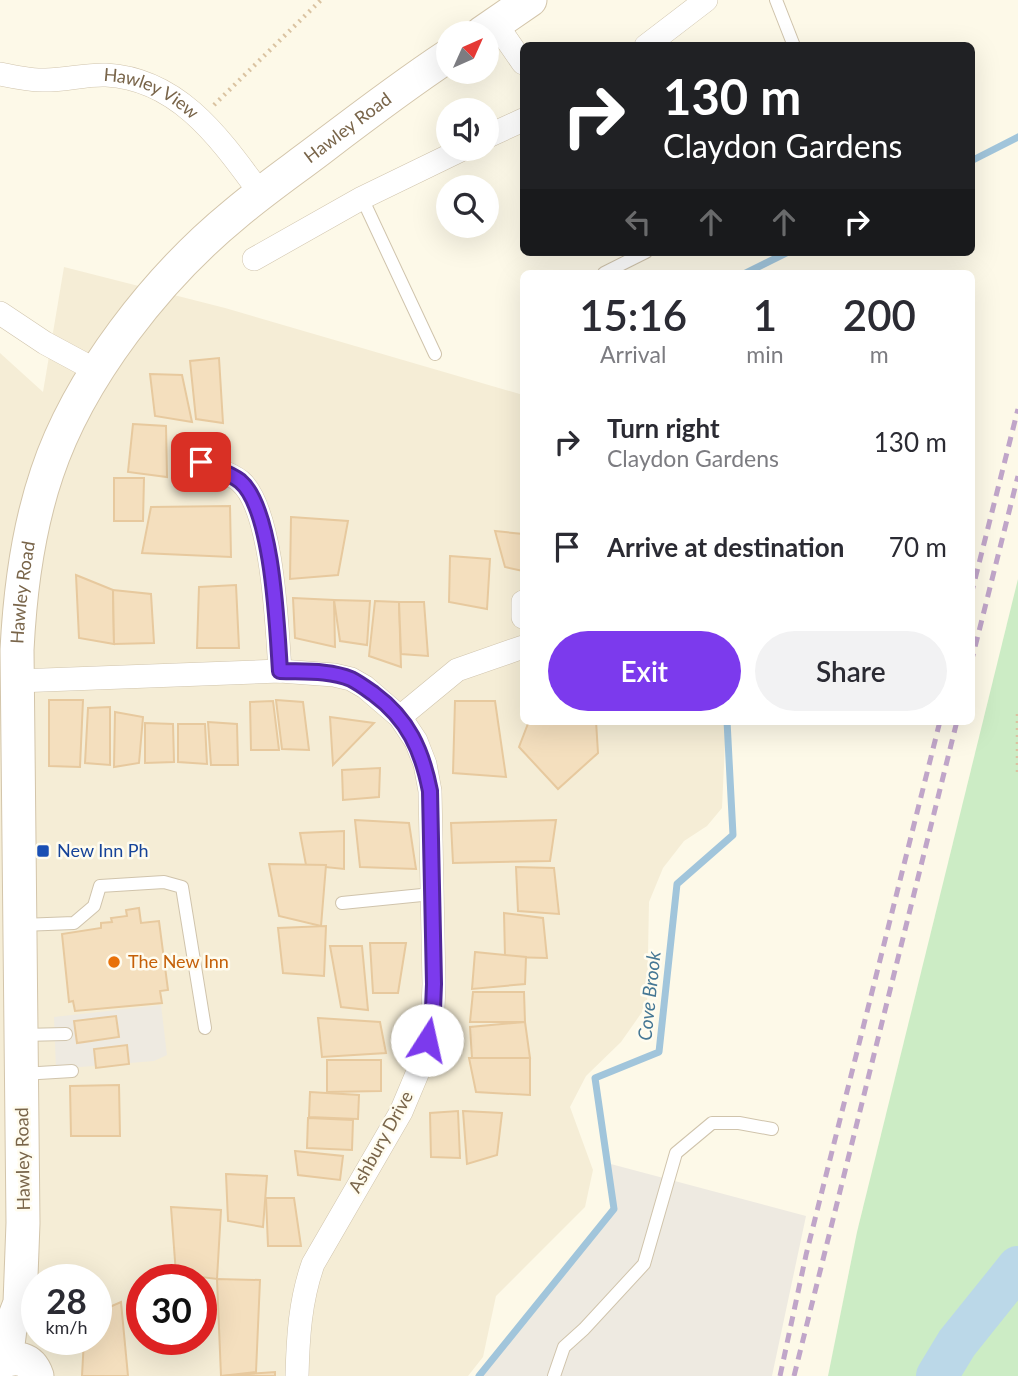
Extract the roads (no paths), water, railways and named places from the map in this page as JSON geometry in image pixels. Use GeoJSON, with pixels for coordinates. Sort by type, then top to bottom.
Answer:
{"type":"FeatureCollection","features":[{"type":"Feature","properties":{"kind":"main road"},"geometry":{"type":"LineString","coordinates":[[499,22],[530,0]]}},
{"type":"Feature","properties":{"kind":"main road","name":"Hawley Road"},"geometry":{"type":"LineString","coordinates":[[18,1366],[27,1347],[29,1330],[20,1303],[23,1223],[17,681],[19,612],[34,516],[48,470],[70,421],[114,344],[178,269],[214,232],[261,194],[436,64]]}},
{"type":"Feature","properties":{"kind":"street"},"geometry":{"type":"LineString","coordinates":[[651,42],[706,0]]}},
{"type":"Feature","properties":{"kind":"street"},"geometry":{"type":"LineString","coordinates":[[499,39],[520,60]]}},
{"type":"Feature","properties":{"kind":"street","name":"Hawley View"},"geometry":{"type":"LineString","coordinates":[[0,74],[44,80],[107,75],[135,80],[169,93],[201,118],[261,194]]}},
{"type":"Feature","properties":{"kind":"street"},"geometry":{"type":"LineString","coordinates":[[499,131],[520,121]]}},
{"type":"Feature","properties":{"kind":"street"},"geometry":{"type":"LineString","coordinates":[[254,258],[362,198],[438,161]]}},
{"type":"Feature","properties":{"kind":"street"},"geometry":{"type":"LineString","coordinates":[[0,313],[45,343],[97,371]]}},
{"type":"Feature","properties":{"kind":"street"},"geometry":{"type":"LineString","coordinates":[[201,462],[241,482],[258,507],[274,589],[280,671]]}},
{"type":"Feature","properties":{"kind":"street"},"geometry":{"type":"LineString","coordinates":[[400,717],[457,670],[520,649]]}},
{"type":"Feature","properties":{"kind":"street","name":"Ashbury Drive"},"geometry":{"type":"LineString","coordinates":[[17,681],[280,671],[334,675],[351,679],[380,698],[400,717],[416,741],[425,764],[430,791],[433,1009],[417,1074],[401,1112],[313,1264],[300,1315],[297,1376]]}},
{"type":"Feature","properties":{"kind":"lane"},"geometry":{"type":"LineString","coordinates":[[776,0],[792,42]]}},
{"type":"Feature","properties":{"kind":"lane"},"geometry":{"type":"LineString","coordinates":[[362,198],[435,354]]}},
{"type":"Feature","properties":{"kind":"lane"},"geometry":{"type":"LineString","coordinates":[[610,270],[638,256]]}},
{"type":"Feature","properties":{"kind":"lane"},"geometry":{"type":"LineString","coordinates":[[20,925],[74,923],[94,906],[100,886],[164,882],[182,887],[205,1028]]}},
{"type":"Feature","properties":{"kind":"lane"},"geometry":{"type":"LineString","coordinates":[[342,903],[432,894]]}},
{"type":"Feature","properties":{"kind":"lane"},"geometry":{"type":"LineString","coordinates":[[22,1035],[66,1034]]}},
{"type":"Feature","properties":{"kind":"lane"},"geometry":{"type":"LineString","coordinates":[[22,1074],[72,1071]]}},
{"type":"Feature","properties":{"kind":"lane"},"geometry":{"type":"LineString","coordinates":[[554,1376],[564,1347],[644,1264],[676,1153],[712,1123],[739,1123],[772,1129]]}},
{"type":"Feature","properties":{"kind":"waterway","name":"Cove Brook"},"geometry":{"type":"LineString","coordinates":[[975,159],[1018,137]]}},
{"type":"Feature","properties":{"kind":"waterway","name":"Cove Brook"},"geometry":{"type":"LineString","coordinates":[[752,270],[780,256]]}},
{"type":"Feature","properties":{"kind":"waterway","name":"Cove Brook"},"geometry":{"type":"LineString","coordinates":[[479,1376],[614,1209],[595,1078],[659,1052],[677,884],[733,835],[727,725]]}},
{"type":"Feature","properties":{"kind":"waterway"},"geometry":{"type":"LineString","coordinates":[[937,1376],[957,1343],[1018,1267]]}},
{"type":"Feature","properties":{"kind":"railway"},"geometry":{"type":"LineString","coordinates":[[975,579],[1018,409]]}},
{"type":"Feature","properties":{"kind":"railway"},"geometry":{"type":"LineString","coordinates":[[975,647],[1018,476]]}},
{"type":"Feature","properties":{"kind":"railway"},"geometry":{"type":"LineString","coordinates":[[780,1376],[806,1255],[939,725]]}},
{"type":"Feature","properties":{"kind":"railway"},"geometry":{"type":"LineString","coordinates":[[794,1376],[956,725]]}},
{"type":"Feature","properties":{"kind":"place","name":"New Inn Ph"},"geometry":{"type":"Point","coordinates":[43,851]}},
{"type":"Feature","properties":{"kind":"place","name":"The New Inn"},"geometry":{"type":"Point","coordinates":[114,962]}}]}
